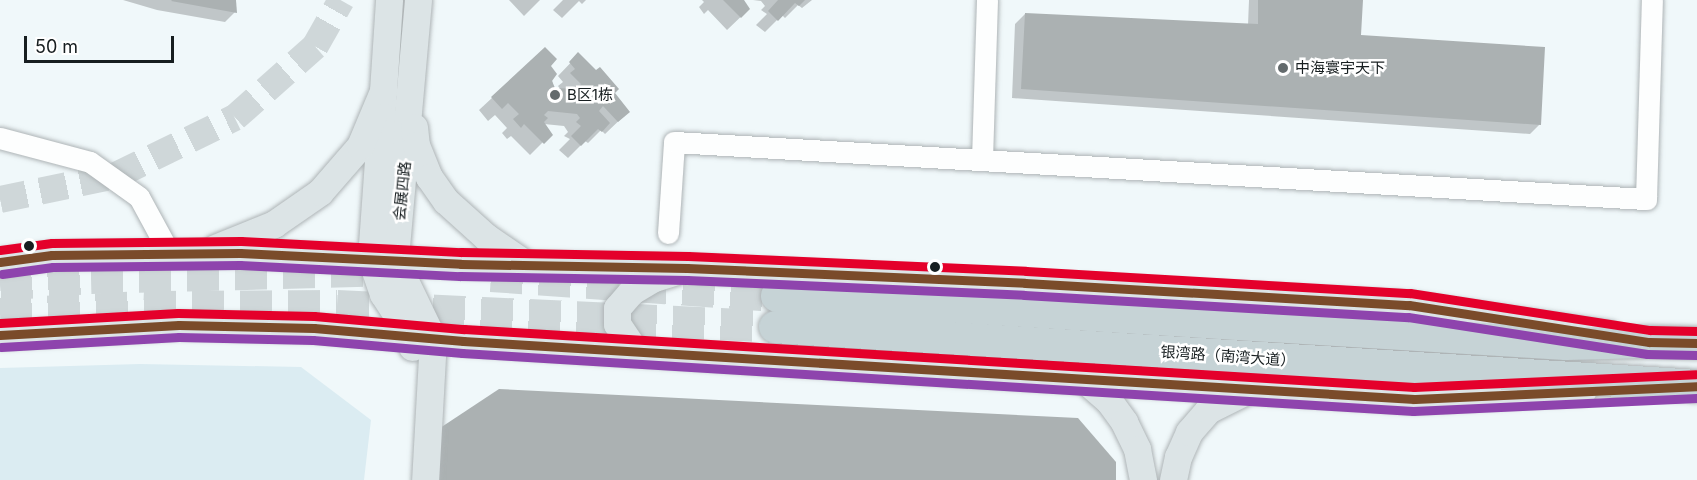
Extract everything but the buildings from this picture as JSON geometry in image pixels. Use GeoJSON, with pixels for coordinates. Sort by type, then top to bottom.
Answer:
{"type":"FeatureCollection","features":[{"type":"Feature","properties":{"kind":"highway"},"geometry":{"type":"LineString","coordinates":[[777,296],[1566,344],[1697,343]]}},
{"type":"Feature","properties":{"kind":"highway","name":"银湾路（南湾大道）"},"geometry":{"type":"LineString","coordinates":[[775,327],[1689,386]]}},
{"type":"Feature","properties":{"kind":"main road","name":"会展四路"},"geometry":{"type":"LineString","coordinates":[[383,260],[382,91],[389,0]]}},
{"type":"Feature","properties":{"kind":"main road"},"geometry":{"type":"LineString","coordinates":[[408,0],[415,38]]}},
{"type":"Feature","properties":{"kind":"main road"},"geometry":{"type":"LineString","coordinates":[[415,38],[418,0]]}},
{"type":"Feature","properties":{"kind":"main road"},"geometry":{"type":"LineString","coordinates":[[415,38],[426,0]]}},
{"type":"Feature","properties":{"kind":"main road","name":"会展四路"},"geometry":{"type":"LineString","coordinates":[[383,260],[411,103],[415,38]]}},
{"type":"Feature","properties":{"kind":"main road"},"geometry":{"type":"LineString","coordinates":[[199,254],[274,224],[320,192],[360,146],[382,91]]}},
{"type":"Feature","properties":{"kind":"main road"},"geometry":{"type":"LineString","coordinates":[[411,103],[416,145],[429,177],[440,193],[486,237],[527,265]]}},
{"type":"Feature","properties":{"kind":"main road"},"geometry":{"type":"LineString","coordinates":[[0,262],[52,255],[240,253],[527,265],[687,268],[1410,305],[1649,342]]}},
{"type":"Feature","properties":{"kind":"main road"},"geometry":{"type":"LineString","coordinates":[[383,260],[383,294],[422,338],[425,480]]}},
{"type":"Feature","properties":{"kind":"main road"},"geometry":{"type":"LineString","coordinates":[[636,352],[617,324],[617,308],[632,291],[647,282],[687,268]]}},
{"type":"Feature","properties":{"kind":"main road"},"geometry":{"type":"LineString","coordinates":[[0,335],[179,325],[314,328],[422,338],[636,352],[1414,399],[1689,386]]}},
{"type":"Feature","properties":{"kind":"main road"},"geometry":{"type":"LineString","coordinates":[[409,480],[422,338]]}},
{"type":"Feature","properties":{"kind":"main road"},"geometry":{"type":"LineString","coordinates":[[1085,380],[1109,401],[1124,422],[1137,449],[1143,480]]}},
{"type":"Feature","properties":{"kind":"main road"},"geometry":{"type":"LineString","coordinates":[[1173,480],[1178,457],[1189,432],[1208,410],[1248,389]]}},
{"type":"Feature","properties":{"kind":"lane"},"geometry":{"type":"LineString","coordinates":[[982,159],[987,0]]}},
{"type":"Feature","properties":{"kind":"lane"},"geometry":{"type":"LineString","coordinates":[[668,233],[674,142],[1646,199],[1652,0]]}},
{"type":"Feature","properties":{"kind":"lane"},"geometry":{"type":"LineString","coordinates":[[0,138],[90,162],[139,197],[170,254]]}},
{"type":"Feature","properties":{"kind":"shaded area"},"geometry":{"type":"Polygon","coordinates":[[[140,364],[301,367],[371,420],[364,480],[0,480],[0,368],[140,364]]]}},
{"type":"Feature","properties":{"kind":"tunnel"},"geometry":{"type":"LineString","coordinates":[[0,199],[116,175],[235,117],[315,46],[341,0]]}},
{"type":"Feature","properties":{"kind":"tunnel"},"geometry":{"type":"LineString","coordinates":[[0,285],[91,278],[366,271]]}},
{"type":"Feature","properties":{"kind":"tunnel"},"geometry":{"type":"LineString","coordinates":[[491,276],[777,296]]}},
{"type":"Feature","properties":{"kind":"tunnel"},"geometry":{"type":"LineString","coordinates":[[0,314],[144,307],[337,306],[775,327]]}},
{"type":"Feature","properties":{"kind":"transit line"},"geometry":{"type":"LineString","coordinates":[[0,250],[52,243],[241,241],[461,252],[688,256],[1026,271],[1410,293],[1650,330],[1697,331]]}},
{"type":"Feature","properties":{"kind":"transit line"},"geometry":{"type":"LineString","coordinates":[[0,262],[52,255],[240,253],[461,264],[687,268],[1025,283],[1409,305],[1649,342],[1697,343]]}},
{"type":"Feature","properties":{"kind":"transit line"},"geometry":{"type":"LineString","coordinates":[[2,274],[53,267],[240,265],[460,276],[687,280],[1024,295],[1408,317],[1647,354],[1697,355]]}},
{"type":"Feature","properties":{"kind":"transit line"},"geometry":{"type":"LineString","coordinates":[[0,323],[178,313],[314,316],[464,329],[1414,387],[1696,374]]}},
{"type":"Feature","properties":{"kind":"transit line"},"geometry":{"type":"LineString","coordinates":[[0,335],[179,325],[314,328],[463,341],[1414,399],[1697,386]]}},
{"type":"Feature","properties":{"kind":"transit line"},"geometry":{"type":"LineString","coordinates":[[1,347],[179,337],[313,340],[462,353],[1413,411],[1697,398]]}},
{"type":"Feature","properties":{"kind":"place","name":"中海寰宇天下"},"geometry":{"type":"Point","coordinates":[1283,68]}},
{"type":"Feature","properties":{"kind":"place","name":"B区1栋"},"geometry":{"type":"Point","coordinates":[555,95]}}]}
